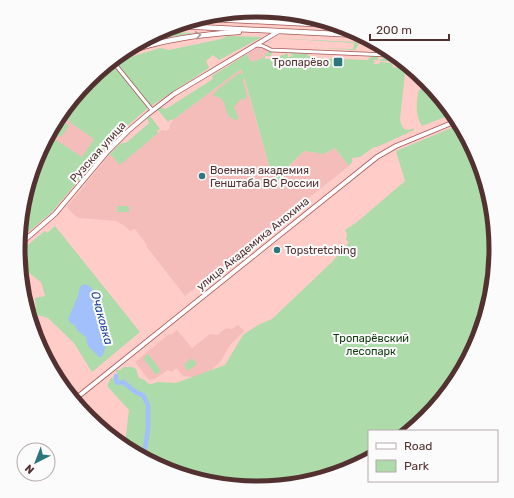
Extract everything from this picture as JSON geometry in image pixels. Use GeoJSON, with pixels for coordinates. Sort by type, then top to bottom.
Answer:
{"type":"FeatureCollection","features":[{"type":"Feature","properties":{"kind":"main road"},"geometry":{"type":"LineString","coordinates":[[222,20],[314,24]]}},
{"type":"Feature","properties":{"kind":"main road"},"geometry":{"type":"LineString","coordinates":[[191,27],[344,34]]}},
{"type":"Feature","properties":{"kind":"main road"},"geometry":{"type":"LineString","coordinates":[[142,47],[200,35],[258,30]]}},
{"type":"Feature","properties":{"kind":"street"},"geometry":{"type":"LineString","coordinates":[[243,21],[258,17]]}},
{"type":"Feature","properties":{"kind":"street","name":"Рузская улица"},"geometry":{"type":"LineString","coordinates":[[25,240],[55,214],[115,143],[152,110],[169,98],[280,31]]}},
{"type":"Feature","properties":{"kind":"street"},"geometry":{"type":"LineString","coordinates":[[256,45],[263,46],[271,50],[384,55]]}},
{"type":"Feature","properties":{"kind":"street"},"geometry":{"type":"LineString","coordinates":[[116,65],[152,110]]}},
{"type":"Feature","properties":{"kind":"street","name":"улица Академика Анохина"},"geometry":{"type":"LineString","coordinates":[[78,396],[377,157],[396,146],[452,123]]}},
{"type":"Feature","properties":{"kind":"shaded area"},"geometry":{"type":"Polygon","coordinates":[[[259,47],[269,51],[261,59],[251,62],[247,54],[259,47]]]}},
{"type":"Feature","properties":{"kind":"shaded area","name":"Военная академия Генштаба ВС России"},"geometry":{"type":"Polygon","coordinates":[[[241,69],[271,172],[279,180],[289,171],[287,169],[304,151],[324,154],[335,148],[349,166],[185,296],[146,246],[147,245],[135,229],[130,231],[116,221],[79,218],[67,207],[109,155],[112,156],[120,165],[160,131],[166,131],[170,128],[169,126],[173,120],[241,69]]]}},
{"type":"Feature","properties":{"kind":"shaded area"},"geometry":{"type":"Polygon","coordinates":[[[66,117],[71,123],[94,139],[82,157],[53,138],[66,117]]]}},
{"type":"Feature","properties":{"kind":"shaded area"},"geometry":{"type":"Polygon","coordinates":[[[238,325],[244,331],[230,345],[221,361],[210,371],[193,377],[183,376],[176,368],[172,372],[168,370],[155,379],[149,380],[135,362],[169,334],[171,335],[177,330],[192,348],[210,334],[218,335],[226,328],[232,329],[238,325]]]}},
{"type":"Feature","properties":{"kind":"green space"},"geometry":{"type":"Polygon","coordinates":[[[272,17],[295,20],[257,18],[272,17]]]}},
{"type":"Feature","properties":{"kind":"green space"},"geometry":{"type":"Polygon","coordinates":[[[174,32],[195,33],[159,39],[174,32]]]}},
{"type":"Feature","properties":{"kind":"green space"},"geometry":{"type":"Polygon","coordinates":[[[227,36],[262,37],[219,60],[213,55],[206,61],[209,68],[148,108],[125,128],[105,149],[51,213],[25,235],[29,204],[37,174],[53,138],[82,157],[94,139],[71,123],[66,117],[93,85],[124,59],[160,48],[169,50],[221,39],[227,36]]]}},
{"type":"Feature","properties":{"kind":"green space"},"geometry":{"type":"Polygon","coordinates":[[[271,38],[355,42],[359,44],[355,50],[315,48],[315,46],[316,48],[353,49],[354,43],[271,38]]]}},
{"type":"Feature","properties":{"kind":"green space"},"geometry":{"type":"Polygon","coordinates":[[[269,51],[272,52],[271,56],[265,56],[265,59],[279,59],[281,55],[285,55],[285,53],[288,54],[288,57],[293,56],[292,54],[290,55],[291,53],[309,54],[307,56],[310,56],[310,58],[369,60],[368,59],[371,57],[368,55],[387,57],[391,61],[381,61],[379,60],[383,58],[378,57],[378,60],[373,60],[375,62],[373,64],[378,64],[381,62],[392,63],[393,67],[397,68],[399,66],[408,74],[405,73],[400,119],[404,128],[408,130],[413,128],[414,130],[374,147],[360,157],[352,158],[352,162],[349,166],[335,148],[324,154],[304,151],[287,168],[289,171],[279,181],[271,172],[244,77],[243,81],[247,96],[246,98],[240,100],[234,107],[238,117],[237,120],[229,116],[222,100],[213,95],[218,89],[238,74],[241,73],[243,75],[241,69],[173,120],[172,119],[168,122],[157,109],[160,107],[166,109],[213,79],[212,76],[247,54],[251,62],[261,59],[269,51]]]}},
{"type":"Feature","properties":{"kind":"green space"},"geometry":{"type":"Polygon","coordinates":[[[423,87],[447,116],[422,126],[417,113],[417,99],[419,90],[423,87]]]}},
{"type":"Feature","properties":{"kind":"green space"},"geometry":{"type":"Polygon","coordinates":[[[150,116],[160,129],[157,131],[158,133],[120,165],[112,156],[109,155],[121,143],[126,143],[149,123],[147,118],[150,116]]]}},
{"type":"Feature","properties":{"kind":"green space"},"geometry":{"type":"Polygon","coordinates":[[[64,121],[69,126],[61,137],[56,134],[64,121]]]}},
{"type":"Feature","properties":{"kind":"green space","name":"Тропарёвский лесопарк"},"geometry":{"type":"Polygon","coordinates":[[[454,127],[465,146],[477,174],[485,204],[489,234],[489,264],[485,294],[477,324],[465,352],[450,378],[421,413],[402,430],[368,430],[368,453],[360,457],[332,469],[302,477],[272,481],[242,481],[212,477],[182,469],[154,457],[125,440],[129,410],[107,386],[111,378],[115,377],[117,374],[116,370],[120,370],[124,367],[132,367],[136,369],[139,378],[145,380],[147,383],[176,383],[225,365],[243,335],[258,325],[272,319],[332,262],[349,242],[346,240],[347,234],[345,230],[357,222],[405,181],[396,151],[454,127]]]}},
{"type":"Feature","properties":{"kind":"green space"},"geometry":{"type":"Polygon","coordinates":[[[118,206],[129,206],[129,212],[117,212],[118,206]]]}},
{"type":"Feature","properties":{"kind":"green space"},"geometry":{"type":"Polygon","coordinates":[[[55,226],[140,332],[92,372],[74,343],[48,318],[34,314],[33,309],[36,307],[35,298],[45,296],[41,282],[29,273],[26,268],[25,247],[45,231],[47,233],[55,226]]]}},
{"type":"Feature","properties":{"kind":"green space"},"geometry":{"type":"Polygon","coordinates":[[[148,354],[161,371],[156,375],[143,358],[148,354]]]}},
{"type":"Feature","properties":{"kind":"green space"},"geometry":{"type":"Polygon","coordinates":[[[192,358],[197,364],[188,371],[184,365],[192,358]]]}},
{"type":"Feature","properties":{"kind":"water"},"geometry":{"type":"Polygon","coordinates":[[[83,284],[88,285],[99,295],[108,341],[102,357],[99,357],[88,346],[86,337],[78,331],[74,324],[71,324],[68,319],[78,296],[80,287],[83,284]]]}},
{"type":"Feature","properties":{"kind":"waterway","name":"Очаковка"},"geometry":{"type":"LineString","coordinates":[[116,376],[116,381],[118,383],[123,382],[134,391],[143,395],[148,405],[148,429],[145,452]]}},
{"type":"Feature","properties":{"kind":"place","name":"Тропарёво"},"geometry":{"type":"Point","coordinates":[338,62]}},
{"type":"Feature","properties":{"kind":"place","name":"Военная академия Генштаба ВС России"},"geometry":{"type":"Point","coordinates":[202,176]}},
{"type":"Feature","properties":{"kind":"place","name":"Topstretching"},"geometry":{"type":"Point","coordinates":[277,250]}}]}
